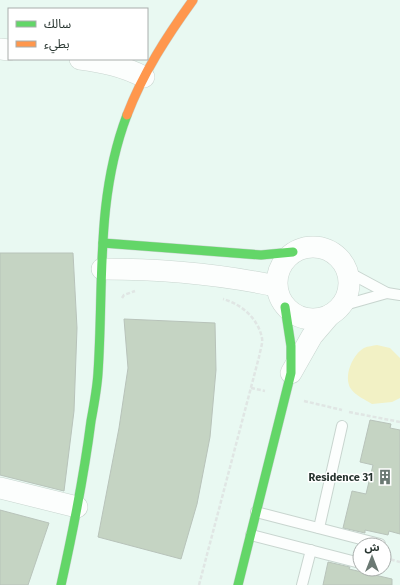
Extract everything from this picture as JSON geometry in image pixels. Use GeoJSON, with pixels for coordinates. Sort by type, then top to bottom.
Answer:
{"type":"FeatureCollection","features":[{"type":"Feature","properties":{"kind":"street"},"geometry":{"type":"LineString","coordinates":[[60,585],[86,461],[98,375],[103,243],[109,177],[130,108],[144,77],[164,42],[193,0]]}},
{"type":"Feature","properties":{"kind":"street"},"geometry":{"type":"LineString","coordinates":[[86,60],[123,67],[144,77]]}},
{"type":"Feature","properties":{"kind":"street"},"geometry":{"type":"LineString","coordinates":[[103,243],[261,255],[293,252]]}},
{"type":"Feature","properties":{"kind":"street"},"geometry":{"type":"LineString","coordinates":[[291,373],[312,336],[336,311],[348,294],[349,286],[348,272],[344,264],[330,251],[311,247],[302,248],[293,252],[280,266],[277,275],[276,286],[280,300],[285,307],[292,314],[311,320],[321,319],[336,311]]}},
{"type":"Feature","properties":{"kind":"street"},"geometry":{"type":"LineString","coordinates":[[177,272],[180,248]]}},
{"type":"Feature","properties":{"kind":"street"},"geometry":{"type":"LineString","coordinates":[[102,269],[141,269],[177,272],[276,286]]}},
{"type":"Feature","properties":{"kind":"street"},"geometry":{"type":"LineString","coordinates":[[238,585],[291,373],[291,346],[285,307]]}},
{"type":"Feature","properties":{"kind":"street"},"geometry":{"type":"LineString","coordinates":[[0,488],[77,507]]}},
{"type":"Feature","properties":{"kind":"lane"},"geometry":{"type":"LineString","coordinates":[[348,272],[387,293]]}},
{"type":"Feature","properties":{"kind":"lane"},"geometry":{"type":"LineString","coordinates":[[336,311],[387,293],[400,294]]}},
{"type":"Feature","properties":{"kind":"lane"},"geometry":{"type":"LineString","coordinates":[[319,528],[342,426]]}},
{"type":"Feature","properties":{"kind":"lane"},"geometry":{"type":"LineString","coordinates":[[256,512],[353,537]]}},
{"type":"Feature","properties":{"kind":"lane"},"geometry":{"type":"LineString","coordinates":[[251,535],[352,560]]}},
{"type":"Feature","properties":{"kind":"lane"},"geometry":{"type":"LineString","coordinates":[[302,585],[311,550]]}},
{"type":"Feature","properties":{"kind":"path"},"geometry":{"type":"LineString","coordinates":[[199,585],[259,357],[262,339],[256,323],[245,310],[231,301],[216,297]]}},
{"type":"Feature","properties":{"kind":"path"},"geometry":{"type":"LineString","coordinates":[[251,388],[272,392]]}},
{"type":"Feature","properties":{"kind":"green space"},"geometry":{"type":"Polygon","coordinates":[[[377,345],[390,348],[400,358],[400,398],[392,402],[372,404],[358,396],[351,389],[348,373],[353,361],[360,351],[366,347],[377,345]]]}},
{"type":"Feature","properties":{"kind":"building"},"geometry":{"type":"Polygon","coordinates":[[[0,253],[73,253],[77,328],[74,411],[64,491],[0,475],[0,253]]]}},
{"type":"Feature","properties":{"kind":"building"},"geometry":{"type":"Polygon","coordinates":[[[124,319],[215,323],[216,370],[210,437],[197,504],[181,559],[98,537],[119,428],[128,368],[124,319]]]}},
{"type":"Feature","properties":{"kind":"building","name":"Residence 31"},"geometry":{"type":"Polygon","coordinates":[[[370,420],[391,424],[390,428],[400,430],[400,534],[389,531],[388,535],[365,530],[365,533],[343,528],[352,491],[366,494],[373,465],[360,462],[370,420]]]}},
{"type":"Feature","properties":{"kind":"building"},"geometry":{"type":"Polygon","coordinates":[[[0,510],[49,523],[28,585],[0,585],[0,510]]]}},
{"type":"Feature","properties":{"kind":"building"},"geometry":{"type":"Polygon","coordinates":[[[328,562],[350,567],[349,569],[352,570],[352,577],[383,577],[392,579],[392,585],[323,585],[328,562]]]}},
{"type":"Feature","properties":{"kind":"traffic: fast"},"geometry":{"type":"LineString","coordinates":[[61,585],[82,483],[97,385],[105,210],[117,147],[127,115]]}},
{"type":"Feature","properties":{"kind":"traffic: fast"},"geometry":{"type":"LineString","coordinates":[[103,243],[261,255],[293,252]]}},
{"type":"Feature","properties":{"kind":"traffic: fast"},"geometry":{"type":"LineString","coordinates":[[238,585],[291,373],[291,346],[285,307]]}},
{"type":"Feature","properties":{"kind":"traffic: slow"},"geometry":{"type":"LineString","coordinates":[[127,115],[140,84],[156,55],[193,0]]}},
{"type":"Feature","properties":{"kind":"place","name":"Residence 31"},"geometry":{"type":"Point","coordinates":[385,477]}}]}
